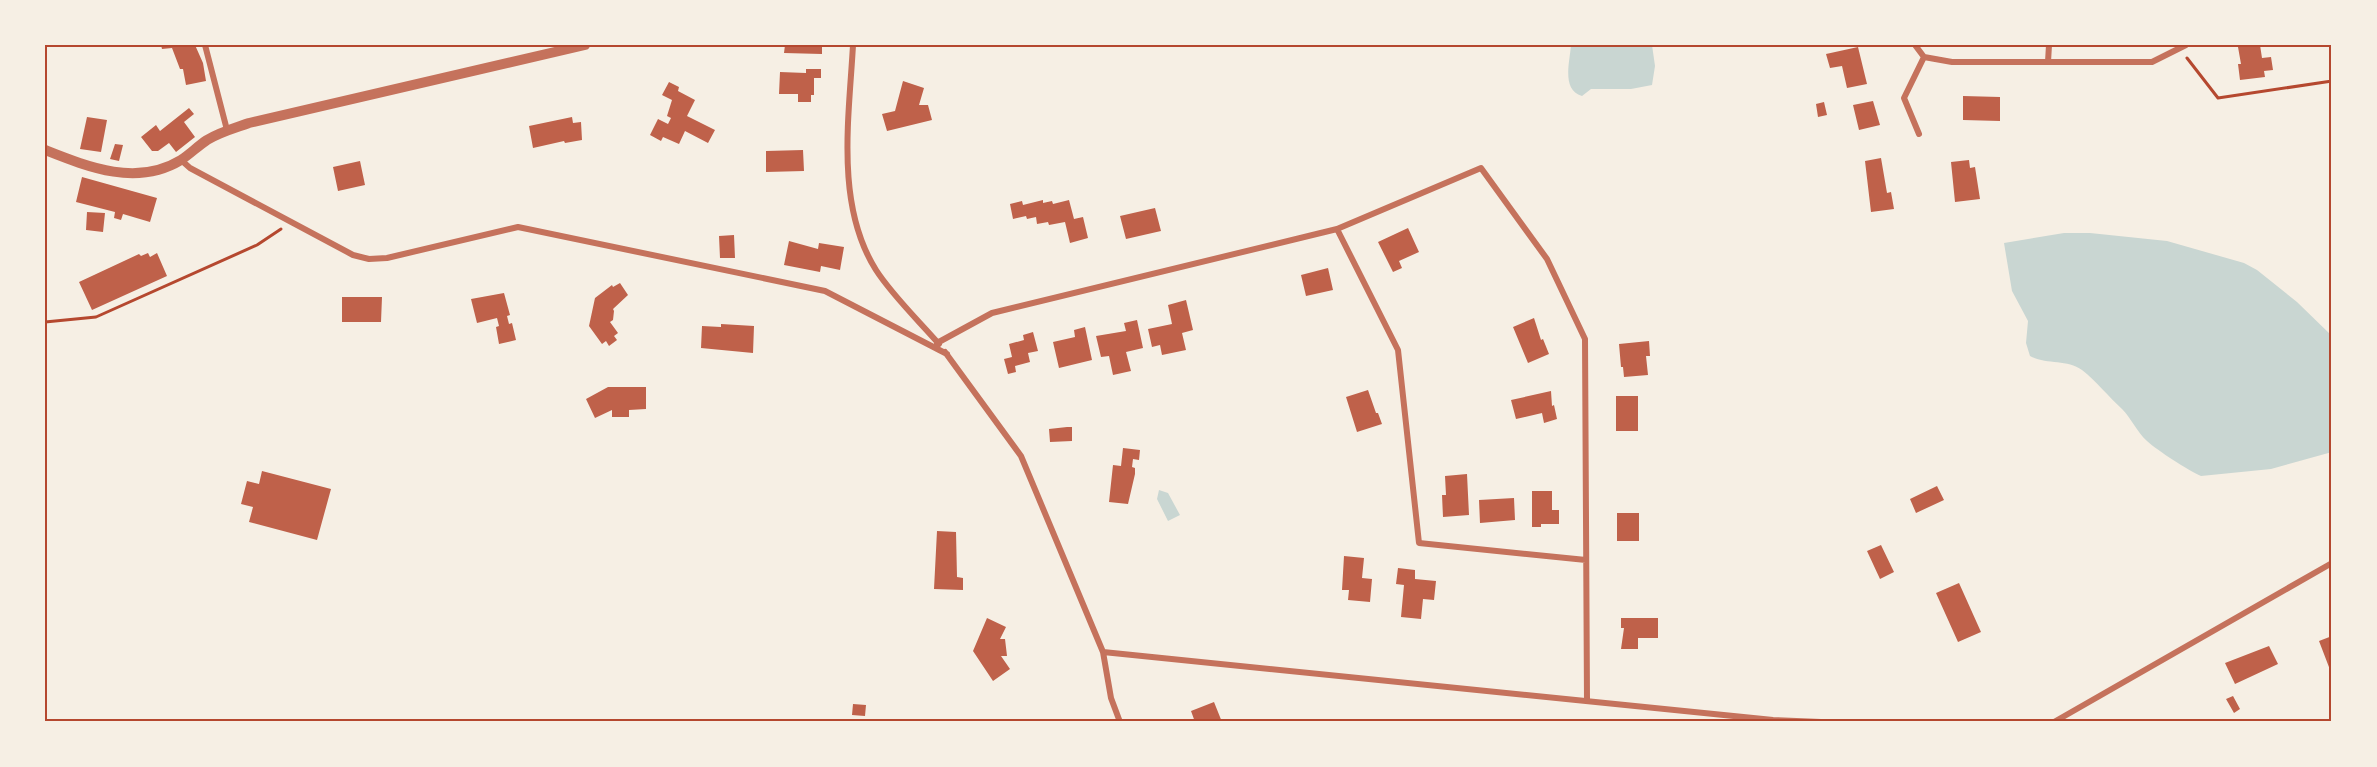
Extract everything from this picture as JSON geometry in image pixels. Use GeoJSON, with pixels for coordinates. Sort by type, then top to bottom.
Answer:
{"type":"FeatureCollection","features":[{"type":"Feature","properties":{"kind":"street"},"geometry":{"type":"LineString","coordinates":[[205,45],[227,130]]}},
{"type":"Feature","properties":{"kind":"street"},"geometry":{"type":"LineString","coordinates":[[45,150],[107,171],[125,174],[153,171],[181,160],[205,141],[227,130],[249,123],[585,45]]}},
{"type":"Feature","properties":{"kind":"street"},"geometry":{"type":"LineString","coordinates":[[853,45],[847,154],[858,237],[877,271],[947,354],[1021,456],[1103,652],[1111,698],[1120,722]]}},
{"type":"Feature","properties":{"kind":"street"},"geometry":{"type":"LineString","coordinates":[[1915,45],[1924,57],[1952,63],[2152,62],[2183,47]]}},
{"type":"Feature","properties":{"kind":"street"},"geometry":{"type":"LineString","coordinates":[[2048,62],[2049,45]]}},
{"type":"Feature","properties":{"kind":"street"},"geometry":{"type":"LineString","coordinates":[[1920,134],[1904,98],[1924,57]]}},
{"type":"Feature","properties":{"kind":"street"},"geometry":{"type":"LineString","coordinates":[[181,160],[190,168],[289,222],[343,250],[369,259],[409,254],[518,226],[825,291],[947,354]]}},
{"type":"Feature","properties":{"kind":"street"},"geometry":{"type":"LineString","coordinates":[[937,343],[992,313],[1337,229],[1481,168],[1547,259],[1585,339],[1587,701]]}},
{"type":"Feature","properties":{"kind":"street"},"geometry":{"type":"LineString","coordinates":[[1337,229],[1398,350],[1419,543],[1586,560]]}},
{"type":"Feature","properties":{"kind":"street"},"geometry":{"type":"LineString","coordinates":[[2054,722],[2332,563]]}},
{"type":"Feature","properties":{"kind":"street"},"geometry":{"type":"LineString","coordinates":[[1103,652],[1773,720],[1821,722]]}},
{"type":"Feature","properties":{"kind":"path"},"geometry":{"type":"LineString","coordinates":[[2183,47],[2218,98],[2332,81]]}},
{"type":"Feature","properties":{"kind":"path"},"geometry":{"type":"LineString","coordinates":[[45,322],[96,317],[257,245],[273,236],[289,222]]}},
{"type":"Feature","properties":{"kind":"shaded area"},"geometry":{"type":"Polygon","coordinates":[[[1571,45],[1652,45],[1655,66],[1652,85],[1631,89],[1591,89],[1582,96],[1575,93],[1571,88],[1568,74],[1571,45]]]}},
{"type":"Feature","properties":{"kind":"shaded area"},"geometry":{"type":"Polygon","coordinates":[[[2064,233],[2090,233],[2167,241],[2244,263],[2257,270],[2297,302],[2332,336],[2332,452],[2271,469],[2201,476],[2173,460],[2147,441],[2122,409],[2082,370],[2070,364],[2030,356],[2026,343],[2028,321],[2012,291],[2004,243],[2064,233]]]}},
{"type":"Feature","properties":{"kind":"shaded area"},"geometry":{"type":"Polygon","coordinates":[[[1159,490],[1168,493],[1180,515],[1168,521],[1157,499],[1159,490]]]}},
{"type":"Feature","properties":{"kind":"building"},"geometry":{"type":"Polygon","coordinates":[[[161,45],[195,45],[203,63],[206,81],[186,85],[183,69],[180,69],[172,48],[162,49],[161,45]]]}},
{"type":"Feature","properties":{"kind":"building"},"geometry":{"type":"Polygon","coordinates":[[[785,45],[822,45],[822,54],[784,53],[785,45]]]}},
{"type":"Feature","properties":{"kind":"building"},"geometry":{"type":"Polygon","coordinates":[[[2260,45],[2262,58],[2271,57],[2273,70],[2264,71],[2265,77],[2240,80],[2238,64],[2241,64],[2238,47],[2260,45]]]}},
{"type":"Feature","properties":{"kind":"building"},"geometry":{"type":"Polygon","coordinates":[[[1858,47],[1867,84],[1847,88],[1842,66],[1830,68],[1826,54],[1858,47]]]}},
{"type":"Feature","properties":{"kind":"building"},"geometry":{"type":"Polygon","coordinates":[[[806,69],[821,69],[821,78],[814,78],[814,95],[811,95],[811,102],[798,102],[798,94],[779,94],[780,72],[806,73],[806,69]]]}},
{"type":"Feature","properties":{"kind":"building"},"geometry":{"type":"Polygon","coordinates":[[[903,81],[924,88],[919,105],[928,105],[932,120],[887,131],[882,114],[895,111],[903,81]]]}},
{"type":"Feature","properties":{"kind":"building"},"geometry":{"type":"Polygon","coordinates":[[[669,82],[679,87],[678,91],[695,100],[687,116],[715,130],[708,143],[685,131],[679,144],[663,137],[661,141],[650,135],[658,119],[668,124],[671,118],[667,116],[672,100],[662,95],[669,82]]]}},
{"type":"Feature","properties":{"kind":"building"},"geometry":{"type":"Polygon","coordinates":[[[1963,96],[2000,97],[2000,121],[1963,120],[1963,96]]]}},
{"type":"Feature","properties":{"kind":"building"},"geometry":{"type":"Polygon","coordinates":[[[1873,101],[1880,125],[1859,130],[1853,105],[1873,101]]]}},
{"type":"Feature","properties":{"kind":"building"},"geometry":{"type":"Polygon","coordinates":[[[1824,102],[1827,115],[1818,117],[1816,104],[1824,102]]]}},
{"type":"Feature","properties":{"kind":"building"},"geometry":{"type":"Polygon","coordinates":[[[189,108],[194,114],[184,122],[195,137],[176,152],[169,143],[158,151],[152,151],[141,137],[156,125],[160,131],[189,108]]]}},
{"type":"Feature","properties":{"kind":"building"},"geometry":{"type":"Polygon","coordinates":[[[87,117],[107,120],[101,152],[80,149],[87,117]]]}},
{"type":"Feature","properties":{"kind":"building"},"geometry":{"type":"Polygon","coordinates":[[[572,117],[573,123],[581,122],[582,140],[565,143],[564,141],[533,148],[529,126],[572,117]]]}},
{"type":"Feature","properties":{"kind":"building"},"geometry":{"type":"Polygon","coordinates":[[[115,144],[123,145],[119,161],[110,159],[115,144]]]}},
{"type":"Feature","properties":{"kind":"building"},"geometry":{"type":"Polygon","coordinates":[[[803,150],[804,171],[766,172],[766,151],[803,150]]]}},
{"type":"Feature","properties":{"kind":"building"},"geometry":{"type":"Polygon","coordinates":[[[1881,158],[1887,193],[1891,192],[1894,209],[1871,212],[1865,161],[1881,158]]]}},
{"type":"Feature","properties":{"kind":"building"},"geometry":{"type":"Polygon","coordinates":[[[1969,160],[1970,168],[1975,167],[1980,199],[1955,202],[1951,162],[1969,160]]]}},
{"type":"Feature","properties":{"kind":"building"},"geometry":{"type":"Polygon","coordinates":[[[360,161],[365,185],[338,191],[333,167],[360,161]]]}},
{"type":"Feature","properties":{"kind":"building"},"geometry":{"type":"Polygon","coordinates":[[[82,177],[157,198],[150,222],[123,214],[121,220],[114,218],[115,212],[76,202],[82,177]]]}},
{"type":"Feature","properties":{"kind":"building"},"geometry":{"type":"Polygon","coordinates":[[[1043,200],[1043,203],[1052,201],[1053,204],[1069,200],[1074,219],[1083,217],[1088,238],[1070,243],[1065,222],[1049,225],[1048,222],[1037,224],[1036,217],[1027,219],[1026,216],[1013,219],[1010,204],[1022,201],[1023,205],[1043,200]]]}},
{"type":"Feature","properties":{"kind":"building"},"geometry":{"type":"Polygon","coordinates":[[[1155,208],[1161,231],[1126,239],[1120,216],[1155,208]]]}},
{"type":"Feature","properties":{"kind":"building"},"geometry":{"type":"Polygon","coordinates":[[[87,212],[105,213],[103,232],[86,230],[87,212]]]}},
{"type":"Feature","properties":{"kind":"building"},"geometry":{"type":"Polygon","coordinates":[[[1408,228],[1419,252],[1399,261],[1402,268],[1393,272],[1378,242],[1408,228]]]}},
{"type":"Feature","properties":{"kind":"building"},"geometry":{"type":"Polygon","coordinates":[[[734,235],[735,258],[720,258],[719,236],[734,235]]]}},
{"type":"Feature","properties":{"kind":"building"},"geometry":{"type":"Polygon","coordinates":[[[789,241],[818,249],[819,243],[844,247],[840,270],[821,266],[820,272],[784,265],[789,241]]]}},
{"type":"Feature","properties":{"kind":"building"},"geometry":{"type":"Polygon","coordinates":[[[148,253],[150,257],[157,253],[167,276],[92,310],[79,282],[139,254],[141,256],[148,253]]]}},
{"type":"Feature","properties":{"kind":"building"},"geometry":{"type":"Polygon","coordinates":[[[1328,268],[1333,290],[1306,296],[1301,275],[1328,268]]]}},
{"type":"Feature","properties":{"kind":"building"},"geometry":{"type":"Polygon","coordinates":[[[620,283],[628,295],[613,309],[613,320],[610,322],[618,333],[614,336],[617,340],[609,346],[606,341],[602,344],[589,326],[595,298],[612,285],[613,287],[620,283]]]}},
{"type":"Feature","properties":{"kind":"building"},"geometry":{"type":"Polygon","coordinates":[[[504,293],[510,315],[507,316],[509,324],[512,323],[516,340],[499,344],[497,318],[477,323],[471,299],[504,293]]]}},
{"type":"Feature","properties":{"kind":"building"},"geometry":{"type":"Polygon","coordinates":[[[342,297],[382,297],[381,322],[342,322],[342,297]]]}},
{"type":"Feature","properties":{"kind":"building"},"geometry":{"type":"Polygon","coordinates":[[[1186,300],[1193,330],[1182,333],[1186,350],[1162,355],[1160,345],[1152,347],[1148,329],[1172,324],[1168,305],[1186,300]]]}},
{"type":"Feature","properties":{"kind":"building"},"geometry":{"type":"Polygon","coordinates":[[[1534,318],[1541,340],[1543,339],[1549,354],[1528,363],[1513,327],[1534,318]]]}},
{"type":"Feature","properties":{"kind":"building"},"geometry":{"type":"Polygon","coordinates":[[[1137,320],[1143,348],[1126,352],[1131,371],[1113,375],[1109,356],[1101,357],[1096,336],[1126,331],[1124,323],[1137,320]]]}},
{"type":"Feature","properties":{"kind":"building"},"geometry":{"type":"Polygon","coordinates":[[[721,324],[754,326],[753,353],[701,348],[702,326],[721,327],[721,324]]]}},
{"type":"Feature","properties":{"kind":"building"},"geometry":{"type":"Polygon","coordinates":[[[1085,327],[1092,360],[1059,368],[1053,342],[1075,337],[1074,330],[1085,327]]]}},
{"type":"Feature","properties":{"kind":"building"},"geometry":{"type":"Polygon","coordinates":[[[1033,332],[1038,351],[1028,353],[1030,362],[1015,366],[1016,372],[1008,374],[1004,359],[1012,357],[1009,344],[1024,340],[1023,335],[1033,332]]]}},
{"type":"Feature","properties":{"kind":"building"},"geometry":{"type":"Polygon","coordinates":[[[1649,341],[1650,356],[1646,356],[1648,375],[1624,377],[1619,344],[1649,341]]]}},
{"type":"Feature","properties":{"kind":"building"},"geometry":{"type":"Polygon","coordinates":[[[608,387],[646,387],[646,409],[629,410],[629,417],[612,417],[612,410],[595,418],[586,399],[608,387]]]}},
{"type":"Feature","properties":{"kind":"building"},"geometry":{"type":"Polygon","coordinates":[[[1368,390],[1382,424],[1357,432],[1346,397],[1368,390]]]}},
{"type":"Feature","properties":{"kind":"building"},"geometry":{"type":"Polygon","coordinates":[[[1551,391],[1552,406],[1554,405],[1557,419],[1544,423],[1542,413],[1516,419],[1511,400],[1551,391]]]}},
{"type":"Feature","properties":{"kind":"building"},"geometry":{"type":"Polygon","coordinates":[[[1616,396],[1638,396],[1638,431],[1616,431],[1616,396]]]}},
{"type":"Feature","properties":{"kind":"building"},"geometry":{"type":"Polygon","coordinates":[[[1072,427],[1072,441],[1050,442],[1049,429],[1072,427]]]}},
{"type":"Feature","properties":{"kind":"building"},"geometry":{"type":"Polygon","coordinates":[[[1123,448],[1140,450],[1139,460],[1133,459],[1132,467],[1135,468],[1135,474],[1128,504],[1109,502],[1113,465],[1121,466],[1123,448]]]}},
{"type":"Feature","properties":{"kind":"building"},"geometry":{"type":"Polygon","coordinates":[[[262,471],[331,489],[317,540],[249,522],[253,507],[241,504],[247,481],[259,484],[262,471]]]}},
{"type":"Feature","properties":{"kind":"building"},"geometry":{"type":"Polygon","coordinates":[[[1467,474],[1469,515],[1443,517],[1442,495],[1446,495],[1445,476],[1467,474]]]}},
{"type":"Feature","properties":{"kind":"building"},"geometry":{"type":"Polygon","coordinates":[[[1937,486],[1944,500],[1916,513],[1910,499],[1937,486]]]}},
{"type":"Feature","properties":{"kind":"building"},"geometry":{"type":"Polygon","coordinates":[[[1532,491],[1552,491],[1552,510],[1559,510],[1559,524],[1541,524],[1541,527],[1532,527],[1532,491]]]}},
{"type":"Feature","properties":{"kind":"building"},"geometry":{"type":"Polygon","coordinates":[[[1514,498],[1515,520],[1480,523],[1479,500],[1514,498]]]}},
{"type":"Feature","properties":{"kind":"building"},"geometry":{"type":"Polygon","coordinates":[[[1617,513],[1639,513],[1639,541],[1617,541],[1617,513]]]}},
{"type":"Feature","properties":{"kind":"building"},"geometry":{"type":"Polygon","coordinates":[[[937,531],[956,532],[957,577],[963,578],[963,590],[934,589],[937,531]]]}},
{"type":"Feature","properties":{"kind":"building"},"geometry":{"type":"Polygon","coordinates":[[[1881,545],[1894,572],[1880,579],[1867,551],[1881,545]]]}},
{"type":"Feature","properties":{"kind":"building"},"geometry":{"type":"Polygon","coordinates":[[[1344,556],[1364,558],[1362,578],[1372,579],[1370,602],[1348,600],[1349,590],[1342,590],[1344,556]]]}},
{"type":"Feature","properties":{"kind":"building"},"geometry":{"type":"Polygon","coordinates":[[[1398,568],[1415,570],[1415,579],[1436,581],[1434,600],[1423,599],[1421,619],[1401,617],[1404,585],[1396,584],[1398,568]]]}},
{"type":"Feature","properties":{"kind":"building"},"geometry":{"type":"Polygon","coordinates":[[[1959,583],[1981,632],[1958,642],[1936,593],[1959,583]]]}},
{"type":"Feature","properties":{"kind":"building"},"geometry":{"type":"Polygon","coordinates":[[[987,618],[1006,627],[1000,639],[1005,639],[1007,656],[1001,656],[1010,669],[993,681],[973,651],[987,618]]]}},
{"type":"Feature","properties":{"kind":"building"},"geometry":{"type":"Polygon","coordinates":[[[1621,618],[1658,618],[1658,638],[1638,638],[1638,649],[1621,649],[1624,628],[1621,628],[1621,618]]]}},
{"type":"Feature","properties":{"kind":"building"},"geometry":{"type":"Polygon","coordinates":[[[2332,636],[2332,675],[2319,641],[2332,636]]]}},
{"type":"Feature","properties":{"kind":"building"},"geometry":{"type":"Polygon","coordinates":[[[2269,646],[2278,664],[2235,684],[2225,663],[2269,646]]]}},
{"type":"Feature","properties":{"kind":"building"},"geometry":{"type":"Polygon","coordinates":[[[2233,696],[2240,709],[2234,713],[2226,699],[2233,696]]]}},
{"type":"Feature","properties":{"kind":"building"},"geometry":{"type":"Polygon","coordinates":[[[1214,702],[1222,722],[1195,722],[1191,711],[1214,702]]]}},
{"type":"Feature","properties":{"kind":"building"},"geometry":{"type":"Polygon","coordinates":[[[853,704],[866,705],[865,716],[852,715],[853,704]]]}}]}
